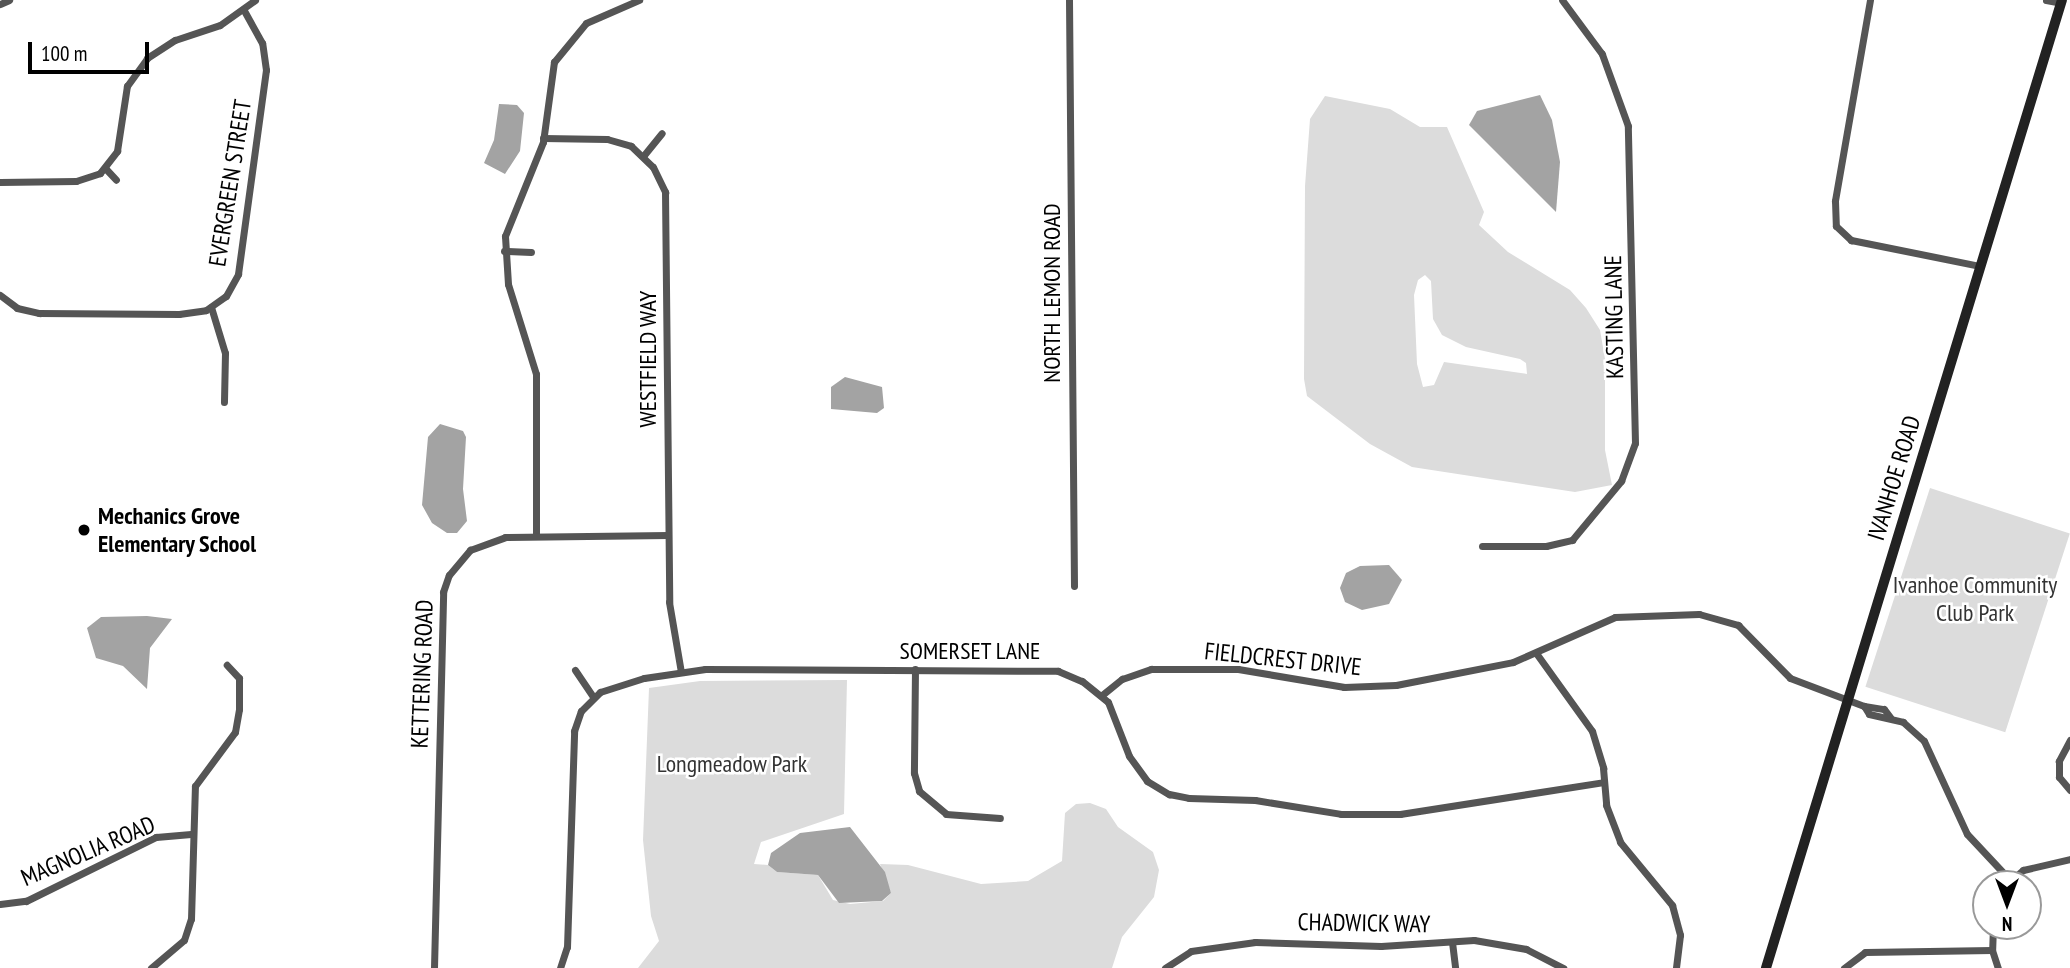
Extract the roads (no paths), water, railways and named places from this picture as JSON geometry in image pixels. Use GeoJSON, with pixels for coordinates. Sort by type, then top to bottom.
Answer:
{"type":"FeatureCollection","features":[{"type":"Feature","properties":{"kind":"main road","name":"IVANHOE ROAD"},"geometry":{"type":"LineString","coordinates":[[1766,968],[2062,1]]}},
{"type":"Feature","properties":{"kind":"street"},"geometry":{"type":"LineString","coordinates":[[0,4],[9,0]]}},
{"type":"Feature","properties":{"kind":"street"},"geometry":{"type":"LineString","coordinates":[[0,182],[76,181],[105,168],[121,139],[127,86],[146,58],[168,43],[220,25],[255,0]]}},
{"type":"Feature","properties":{"kind":"street"},"geometry":{"type":"LineString","coordinates":[[536,536],[536,374],[529,341],[508,284],[504,251],[509,219],[543,138],[549,78],[564,45],[586,23],[639,0]]}},
{"type":"Feature","properties":{"kind":"street","name":"NORTH LEMON ROAD"},"geometry":{"type":"LineString","coordinates":[[1069,0],[1074,586]]}},
{"type":"Feature","properties":{"kind":"street","name":"KASTING LANE"},"geometry":{"type":"LineString","coordinates":[[1482,547],[1561,545],[1572,540],[1621,481],[1635,443],[1628,126],[1602,54],[1562,0]]}},
{"type":"Feature","properties":{"kind":"street"},"geometry":{"type":"LineString","coordinates":[[1870,0],[1835,201],[1836,226],[1851,240],[1980,267]]}},
{"type":"Feature","properties":{"kind":"street"},"geometry":{"type":"LineString","coordinates":[[2046,0],[2062,1]]}},
{"type":"Feature","properties":{"kind":"street","name":"EVERGREEN STREET"},"geometry":{"type":"LineString","coordinates":[[211,307],[226,296],[238,274],[266,70],[262,43],[244,10]]}},
{"type":"Feature","properties":{"kind":"street"},"geometry":{"type":"LineString","coordinates":[[543,138],[607,139],[644,155],[662,133]]}},
{"type":"Feature","properties":{"kind":"street","name":"WESTFIELD WAY"},"geometry":{"type":"LineString","coordinates":[[644,155],[665,192],[669,602],[681,672]]}},
{"type":"Feature","properties":{"kind":"street"},"geometry":{"type":"LineString","coordinates":[[105,168],[116,180]]}},
{"type":"Feature","properties":{"kind":"street"},"geometry":{"type":"LineString","coordinates":[[504,251],[531,252]]}},
{"type":"Feature","properties":{"kind":"street"},"geometry":{"type":"LineString","coordinates":[[0,295],[17,308],[39,313],[179,314],[211,307],[225,353],[224,402]]}},
{"type":"Feature","properties":{"kind":"street","name":"KETTERING ROAD"},"geometry":{"type":"LineString","coordinates":[[434,968],[444,585],[460,558],[477,546],[505,537],[668,535]]}},
{"type":"Feature","properties":{"kind":"street","name":"FIELDCREST DRIVE"},"geometry":{"type":"LineString","coordinates":[[1102,695],[1122,679],[1151,669],[1238,669],[1344,687],[1377,687],[1482,671],[1536,653],[1615,617],[1707,615],[1738,625],[1790,678],[1864,706],[1884,709],[1890,717],[1924,741],[1967,834],[1998,870]]}},
{"type":"Feature","properties":{"kind":"street"},"geometry":{"type":"LineString","coordinates":[[1536,653],[1592,731],[1604,782],[1606,805],[1620,842],[1664,890],[1676,914],[1680,935],[1676,968]]}},
{"type":"Feature","properties":{"kind":"street"},"geometry":{"type":"LineString","coordinates":[[151,968],[184,940],[191,919],[191,834],[195,786],[235,732],[239,678],[227,665]]}},
{"type":"Feature","properties":{"kind":"street"},"geometry":{"type":"LineString","coordinates":[[915,669],[914,773],[919,791],[946,814],[1000,818]]}},
{"type":"Feature","properties":{"kind":"street","name":"SOMERSET LANE"},"geometry":{"type":"LineString","coordinates":[[593,697],[610,687],[681,672],[915,669],[1058,671],[1102,695]]}},
{"type":"Feature","properties":{"kind":"street"},"geometry":{"type":"LineString","coordinates":[[560,968],[567,947],[573,731],[593,697],[575,670]]}},
{"type":"Feature","properties":{"kind":"street"},"geometry":{"type":"LineString","coordinates":[[1102,695],[1141,774],[1160,789],[1189,798],[1255,800],[1341,814],[1400,814],[1604,782]]}},
{"type":"Feature","properties":{"kind":"street"},"geometry":{"type":"LineString","coordinates":[[2070,740],[2059,761],[2059,777],[2070,789]]}},
{"type":"Feature","properties":{"kind":"street","name":"MAGNOLIA ROAD"},"geometry":{"type":"LineString","coordinates":[[0,904],[26,901],[156,837],[191,834]]}},
{"type":"Feature","properties":{"kind":"street"},"geometry":{"type":"LineString","coordinates":[[2027,870],[2037,864],[2070,859]]}},
{"type":"Feature","properties":{"kind":"street"},"geometry":{"type":"LineString","coordinates":[[1992,940],[1992,950],[1998,968]]}},
{"type":"Feature","properties":{"kind":"street","name":"CHADWICK WAY"},"geometry":{"type":"LineString","coordinates":[[1165,968],[1191,951],[1255,942],[1504,943],[1538,953],[1563,968]]}},
{"type":"Feature","properties":{"kind":"street"},"geometry":{"type":"LineString","coordinates":[[1452,942],[1455,968]]}},
{"type":"Feature","properties":{"kind":"street"},"geometry":{"type":"LineString","coordinates":[[1844,968],[1865,951],[1992,950]]}},
{"type":"Feature","properties":{"kind":"place","name":"Mechanics Grove Elementary School"},"geometry":{"type":"Point","coordinates":[84,530]}},
{"type":"Feature","properties":{"kind":"park label","name":"Ivanhoe Community Club Park"},"geometry":{"type":"Point","coordinates":[1975,599]}},
{"type":"Feature","properties":{"kind":"park label","name":"Longmeadow Park"},"geometry":{"type":"Point","coordinates":[732,764]}}]}
